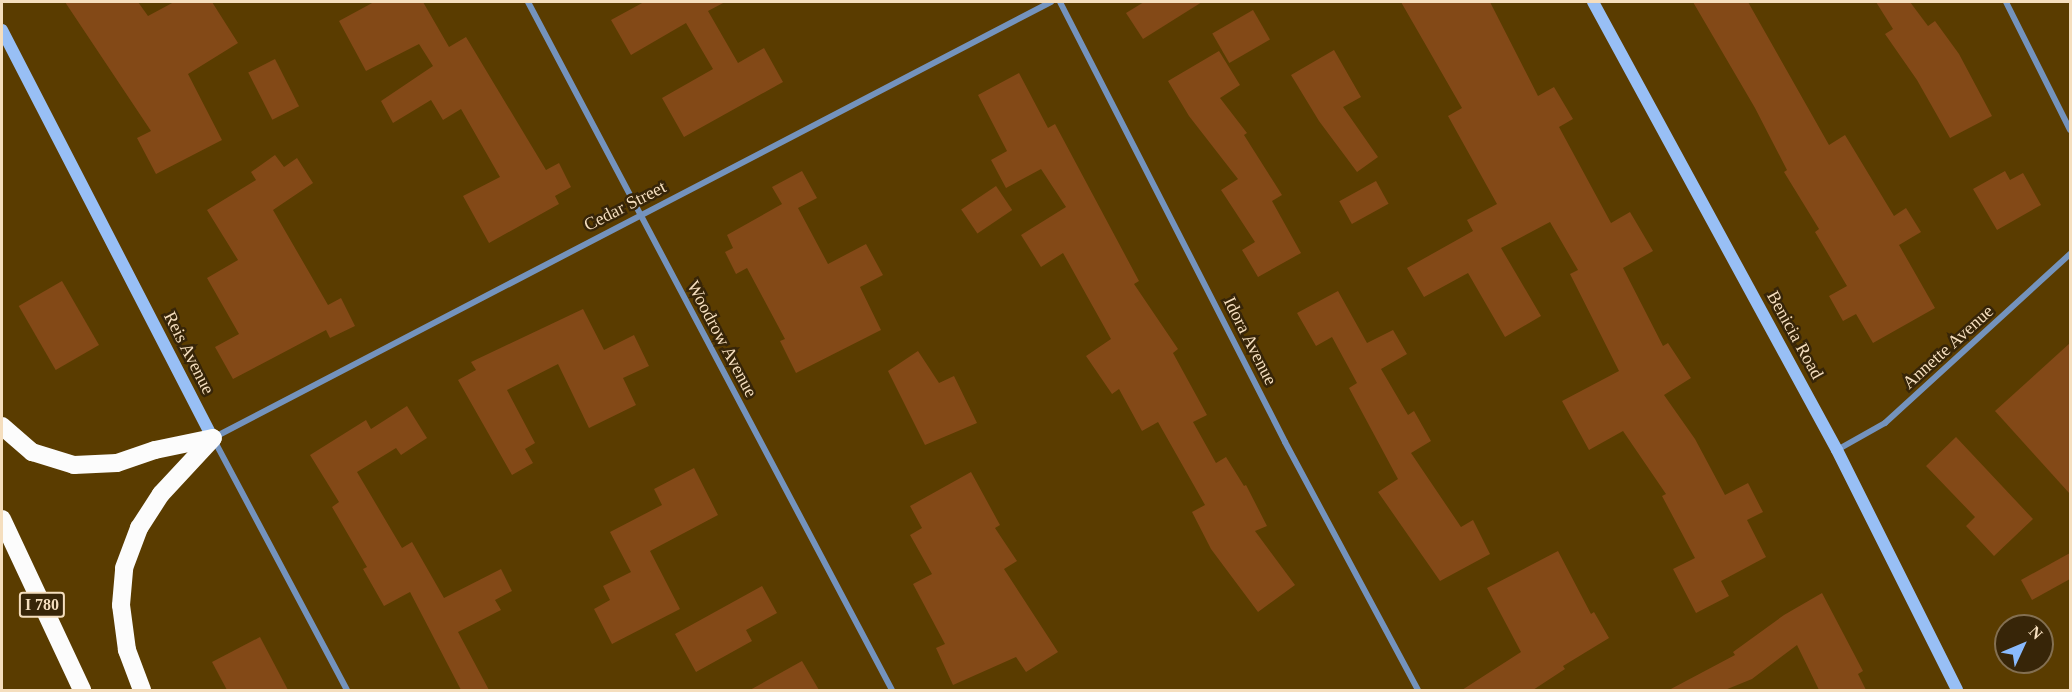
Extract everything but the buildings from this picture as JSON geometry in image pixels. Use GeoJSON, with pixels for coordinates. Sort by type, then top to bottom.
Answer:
{"type":"FeatureCollection","features":[{"type":"Feature","properties":{"kind":"highway"},"geometry":{"type":"LineString","coordinates":[[2,426],[32,452],[74,465],[117,463],[155,450],[213,438]]}},
{"type":"Feature","properties":{"kind":"highway"},"geometry":{"type":"LineString","coordinates":[[142,690],[126,650],[121,605],[124,568],[139,528],[161,494],[213,438]]}},
{"type":"Feature","properties":{"kind":"highway","name":"I 780"},"geometry":{"type":"LineString","coordinates":[[2,519],[82,690]]}},
{"type":"Feature","properties":{"kind":"main road","name":"Benicia Road"},"geometry":{"type":"LineString","coordinates":[[1593,2],[1837,450],[1957,690]]}},
{"type":"Feature","properties":{"kind":"main road","name":"Reis Avenue"},"geometry":{"type":"LineString","coordinates":[[2,30],[213,438]]}},
{"type":"Feature","properties":{"kind":"street","name":"Woodrow Avenue"},"geometry":{"type":"LineString","coordinates":[[528,2],[892,690]]}},
{"type":"Feature","properties":{"kind":"street","name":"Cedar Street"},"geometry":{"type":"LineString","coordinates":[[213,438],[1052,2]]}},
{"type":"Feature","properties":{"kind":"street","name":"Idora Avenue"},"geometry":{"type":"LineString","coordinates":[[1060,2],[1285,442],[1418,690]]}},
{"type":"Feature","properties":{"kind":"street"},"geometry":{"type":"LineString","coordinates":[[2006,2],[2070,130]]}},
{"type":"Feature","properties":{"kind":"street","name":"Annette Avenue"},"geometry":{"type":"LineString","coordinates":[[1837,450],[1886,423],[2070,254]]}},
{"type":"Feature","properties":{"kind":"street","name":"Reis Avenue"},"geometry":{"type":"LineString","coordinates":[[213,438],[347,690]]}}]}
